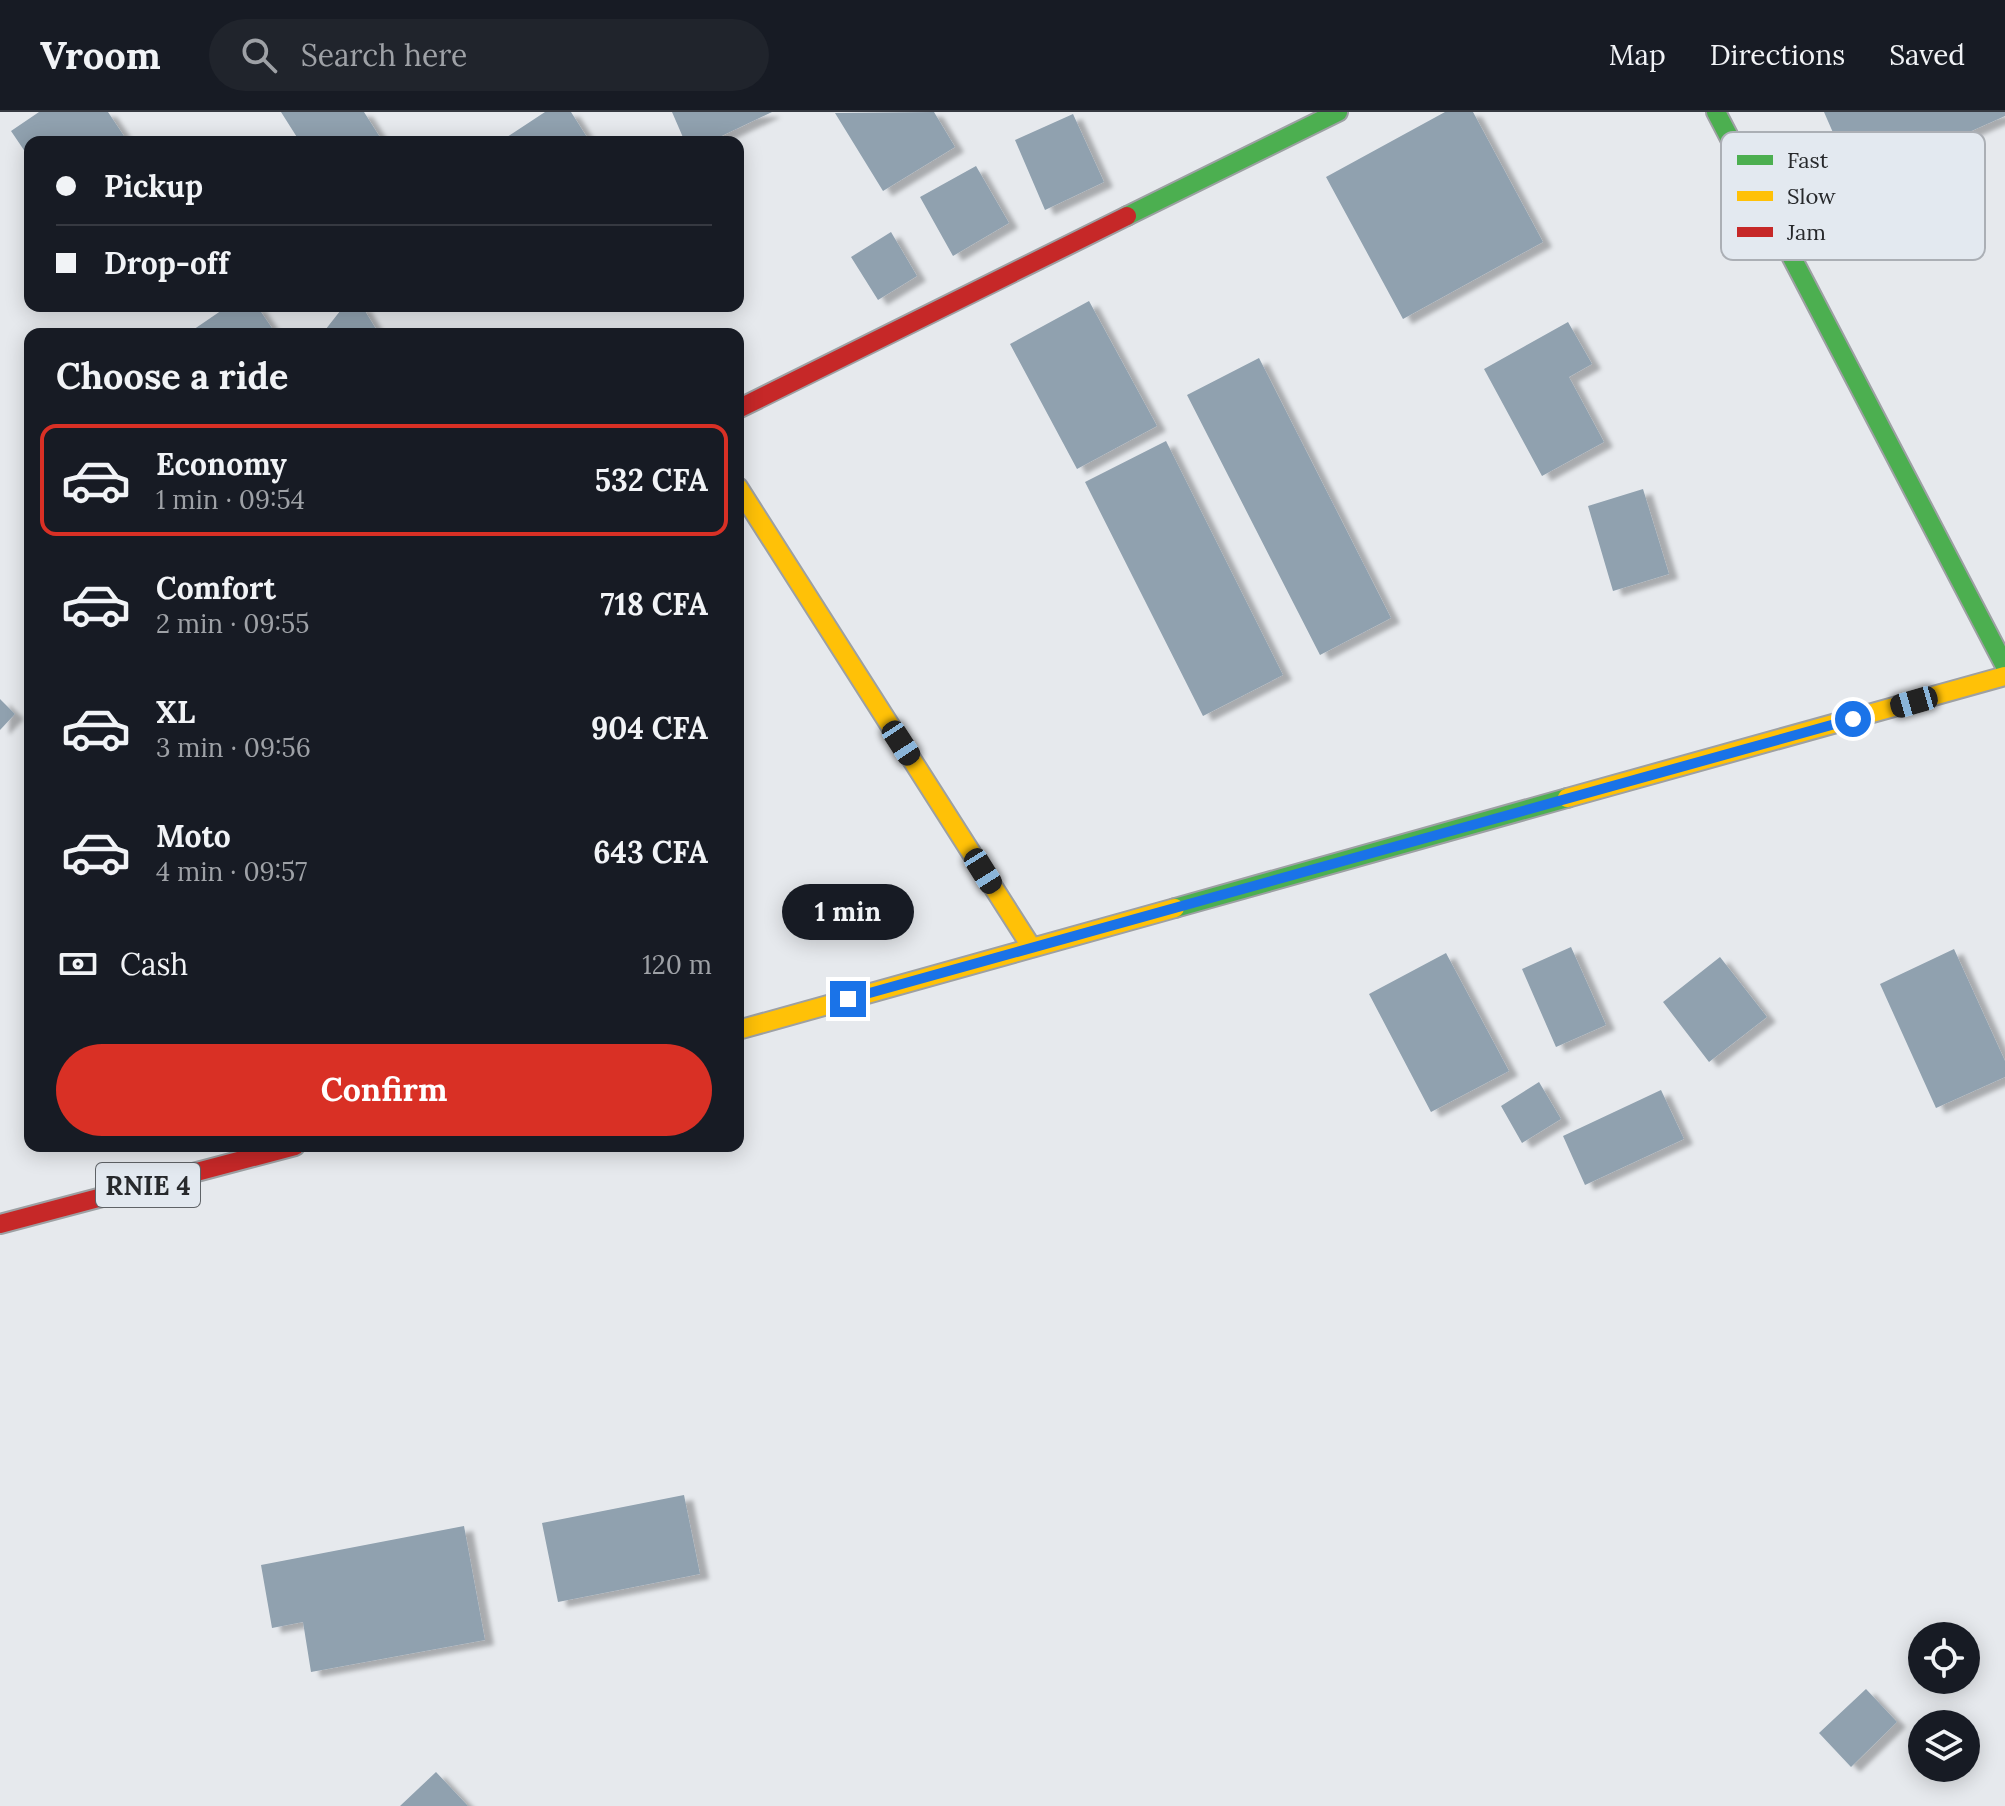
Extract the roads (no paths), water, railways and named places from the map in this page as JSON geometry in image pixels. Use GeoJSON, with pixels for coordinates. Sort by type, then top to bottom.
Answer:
{"type":"FeatureCollection","features":[{"type":"Feature","properties":{"kind":"street"},"geometry":{"type":"LineString","coordinates":[[744,406],[1338,112]]}},
{"type":"Feature","properties":{"kind":"street"},"geometry":{"type":"LineString","coordinates":[[1716,112],[1726,132]]}},
{"type":"Feature","properties":{"kind":"street"},"geometry":{"type":"LineString","coordinates":[[1793,260],[2005,666]]}},
{"type":"Feature","properties":{"kind":"street"},"geometry":{"type":"LineString","coordinates":[[744,496],[1032,948]]}},
{"type":"Feature","properties":{"kind":"street"},"geometry":{"type":"LineString","coordinates":[[744,1028],[2005,676]]}},
{"type":"Feature","properties":{"kind":"street","name":"RNIE 4"},"geometry":{"type":"LineString","coordinates":[[0,1224],[272,1152]]}}]}
